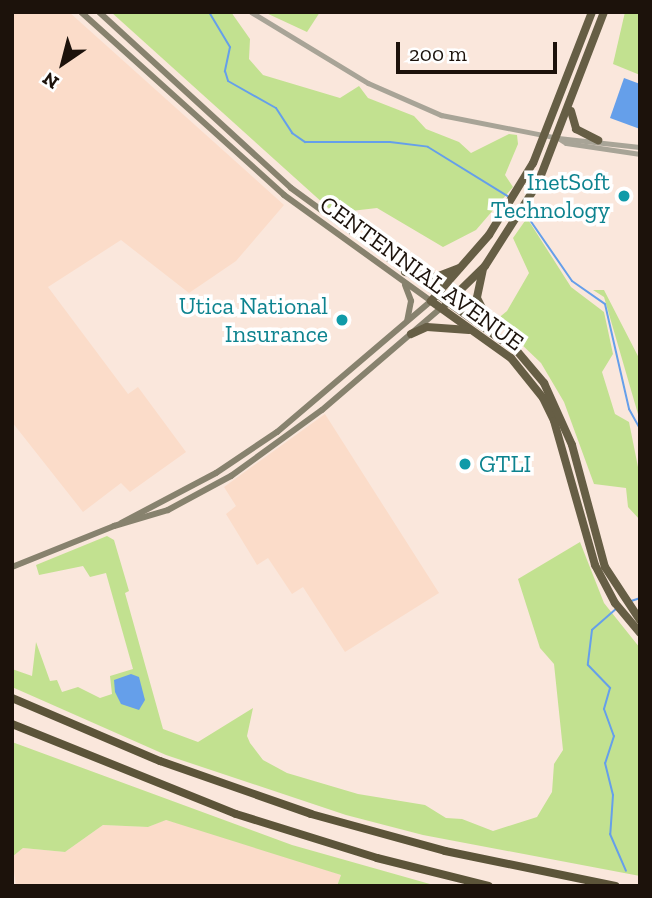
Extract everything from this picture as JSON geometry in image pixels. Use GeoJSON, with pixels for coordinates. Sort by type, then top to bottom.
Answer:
{"type":"FeatureCollection","features":[{"type":"Feature","properties":{"kind":"highway"},"geometry":{"type":"LineString","coordinates":[[435,298],[467,263],[518,190],[546,135],[592,12]]}},
{"type":"Feature","properties":{"kind":"highway"},"geometry":{"type":"LineString","coordinates":[[441,308],[485,265],[528,200],[572,104],[604,12]]}},
{"type":"Feature","properties":{"kind":"highway"},"geometry":{"type":"LineString","coordinates":[[572,104],[576,129],[598,140]]}},
{"type":"Feature","properties":{"kind":"highway"},"geometry":{"type":"LineString","coordinates":[[402,275],[436,277],[467,263]]}},
{"type":"Feature","properties":{"kind":"highway"},"geometry":{"type":"LineString","coordinates":[[485,265],[477,288],[479,309],[500,338]]}},
{"type":"Feature","properties":{"kind":"highway","name":"CENTENNIAL AVENUE"},"geometry":{"type":"LineString","coordinates":[[435,298],[448,302],[500,338],[532,367],[554,400],[572,445],[605,567],[619,601]]}},
{"type":"Feature","properties":{"kind":"highway","name":"CENTENNIAL AVENUE"},"geometry":{"type":"LineString","coordinates":[[435,298],[441,308],[511,358],[548,409],[595,565],[640,633]]}},
{"type":"Feature","properties":{"kind":"highway"},"geometry":{"type":"LineString","coordinates":[[411,334],[427,327],[475,332]]}},
{"type":"Feature","properties":{"kind":"highway","name":"CENTENNIAL AVENUE"},"geometry":{"type":"LineString","coordinates":[[627,611],[640,620]]}},
{"type":"Feature","properties":{"kind":"highway"},"geometry":{"type":"LineString","coordinates":[[12,698],[160,761],[312,814],[445,851],[615,886]]}},
{"type":"Feature","properties":{"kind":"highway"},"geometry":{"type":"LineString","coordinates":[[12,724],[236,814],[377,858],[489,886]]}},
{"type":"Feature","properties":{"kind":"main road","name":"CENTENNIAL AVENUE"},"geometry":{"type":"LineString","coordinates":[[81,12],[284,195],[435,298]]}},
{"type":"Feature","properties":{"kind":"main road","name":"CENTENNIAL AVENUE"},"geometry":{"type":"LineString","coordinates":[[99,12],[291,188],[402,275]]}},
{"type":"Feature","properties":{"kind":"main road"},"geometry":{"type":"LineString","coordinates":[[402,275],[411,301],[406,323]]}},
{"type":"Feature","properties":{"kind":"main road"},"geometry":{"type":"LineString","coordinates":[[12,567],[121,523],[210,477],[277,432],[435,298]]}},
{"type":"Feature","properties":{"kind":"main road"},"geometry":{"type":"LineString","coordinates":[[121,523],[168,510],[231,476],[323,410],[441,308]]}},
{"type":"Feature","properties":{"kind":"street"},"geometry":{"type":"LineString","coordinates":[[251,12],[369,83],[422,108],[456,120],[558,138],[598,140],[640,147]]}},
{"type":"Feature","properties":{"kind":"street"},"geometry":{"type":"LineString","coordinates":[[558,138],[566,143],[640,154]]}},
{"type":"Feature","properties":{"kind":"shaded area"},"geometry":{"type":"Polygon","coordinates":[[[12,12],[69,12],[284,205],[236,261],[189,293],[121,240],[48,287],[128,394],[138,387],[186,452],[130,492],[121,483],[83,512],[12,422],[12,12]]]}},
{"type":"Feature","properties":{"kind":"shaded area"},"geometry":{"type":"Polygon","coordinates":[[[325,414],[439,593],[345,652],[303,587],[292,594],[268,558],[257,565],[226,514],[236,506],[224,487],[325,414]]]}},
{"type":"Feature","properties":{"kind":"shaded area"},"geometry":{"type":"Polygon","coordinates":[[[165,820],[218,833],[341,875],[337,886],[16,886],[12,857],[23,848],[65,852],[103,825],[148,827],[165,820]]]}},
{"type":"Feature","properties":{"kind":"green space"},"geometry":{"type":"Polygon","coordinates":[[[111,12],[231,12],[250,39],[249,59],[263,75],[340,98],[359,86],[368,98],[414,116],[426,129],[459,142],[471,153],[509,134],[517,135],[518,144],[505,175],[513,187],[476,230],[443,247],[377,208],[334,213],[111,12]]]}},
{"type":"Feature","properties":{"kind":"green space"},"geometry":{"type":"Polygon","coordinates":[[[264,12],[320,12],[307,32],[264,12]]]}},
{"type":"Feature","properties":{"kind":"green space"},"geometry":{"type":"Polygon","coordinates":[[[625,12],[640,12],[640,75],[613,64],[625,12]]]}},
{"type":"Feature","properties":{"kind":"green space"},"geometry":{"type":"Polygon","coordinates":[[[527,218],[571,287],[604,312],[613,354],[602,372],[615,414],[629,422],[640,477],[640,520],[628,507],[626,488],[594,484],[564,402],[541,363],[496,320],[507,311],[529,273],[513,238],[527,218]]]}},
{"type":"Feature","properties":{"kind":"green space"},"geometry":{"type":"Polygon","coordinates":[[[593,290],[604,290],[640,360],[640,421],[604,297],[593,290]]]}},
{"type":"Feature","properties":{"kind":"green space"},"geometry":{"type":"Polygon","coordinates":[[[107,536],[114,540],[129,591],[125,593],[163,729],[198,742],[253,708],[247,736],[250,743],[263,760],[287,773],[358,794],[425,805],[446,818],[462,819],[493,831],[537,817],[552,792],[554,764],[563,750],[554,664],[540,648],[518,579],[580,542],[604,603],[640,648],[640,876],[423,835],[346,815],[166,755],[12,687],[12,669],[32,676],[36,642],[50,681],[57,680],[62,692],[78,687],[100,698],[112,694],[110,676],[133,669],[106,573],[90,577],[83,566],[39,575],[36,565],[107,536]]]}},
{"type":"Feature","properties":{"kind":"green space"},"geometry":{"type":"Polygon","coordinates":[[[12,742],[292,845],[437,886],[337,886],[341,875],[166,820],[148,827],[103,825],[65,852],[23,848],[12,857],[12,742]]]}},
{"type":"Feature","properties":{"kind":"water"},"geometry":{"type":"Polygon","coordinates":[[[624,78],[640,84],[640,129],[610,118],[624,78]]]}},
{"type":"Feature","properties":{"kind":"water"},"geometry":{"type":"Polygon","coordinates":[[[131,674],[139,677],[145,700],[139,710],[121,704],[115,692],[114,680],[131,674]]]}},
{"type":"Feature","properties":{"kind":"waterway"},"geometry":{"type":"LineString","coordinates":[[209,12],[230,47],[225,71],[228,81],[276,108],[292,133],[305,142],[390,142],[428,147],[509,197]]}},
{"type":"Feature","properties":{"kind":"waterway"},"geometry":{"type":"LineString","coordinates":[[523,210],[572,281],[605,304],[629,409],[640,429]]}},
{"type":"Feature","properties":{"kind":"waterway"},"geometry":{"type":"LineString","coordinates":[[631,601],[640,598]]}},
{"type":"Feature","properties":{"kind":"waterway"},"geometry":{"type":"LineString","coordinates":[[617,608],[592,630],[588,665],[610,688],[604,709],[614,736],[605,763],[613,795],[610,834],[626,871]]}},
{"type":"Feature","properties":{"kind":"place","name":"InetSoft Technology"},"geometry":{"type":"Point","coordinates":[624,196]}},
{"type":"Feature","properties":{"kind":"place","name":"Utica National Insurance"},"geometry":{"type":"Point","coordinates":[342,320]}},
{"type":"Feature","properties":{"kind":"place","name":"GTLI"},"geometry":{"type":"Point","coordinates":[465,464]}}]}
